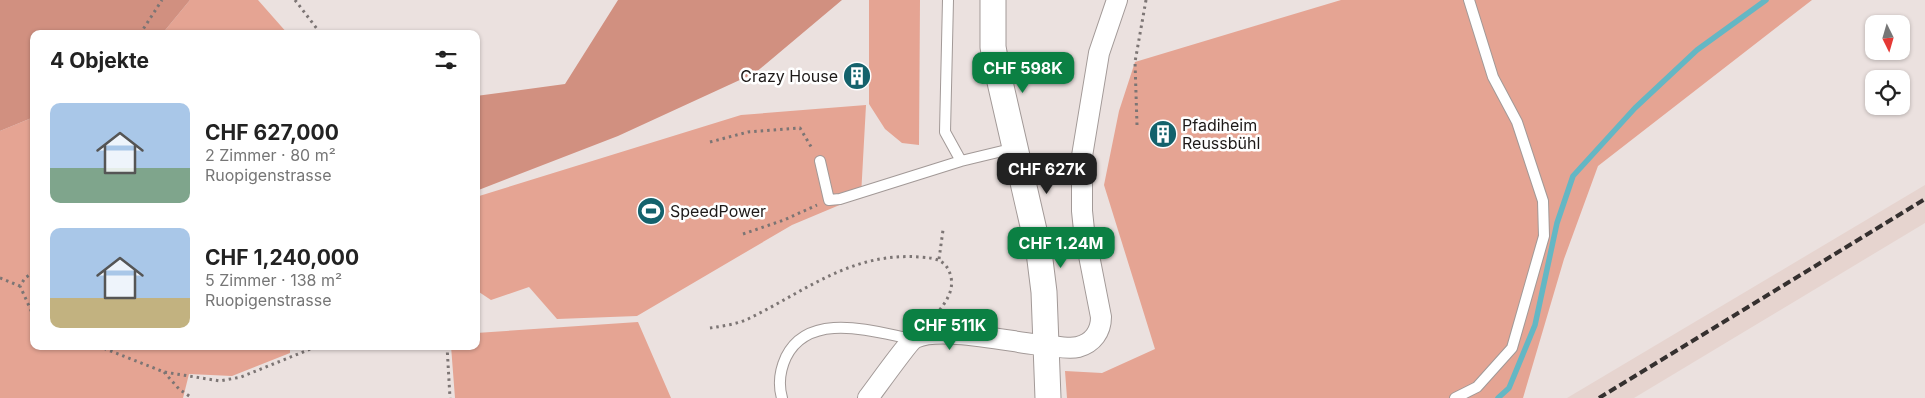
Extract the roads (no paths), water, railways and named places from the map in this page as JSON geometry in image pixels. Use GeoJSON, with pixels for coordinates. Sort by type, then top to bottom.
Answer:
{"type":"FeatureCollection","features":[{"type":"Feature","properties":{"kind":"street"},"geometry":{"type":"LineString","coordinates":[[993,0],[994,55],[1039,252],[1044,292],[1048,398]]}},
{"type":"Feature","properties":{"kind":"street"},"geometry":{"type":"LineString","coordinates":[[868,398],[922,337],[949,333],[1047,346],[1077,347],[1088,343],[1098,334],[1101,326],[1101,317],[1083,221],[1082,156],[1099,53],[1117,0]]}},
{"type":"Feature","properties":{"kind":"lane"},"geometry":{"type":"LineString","coordinates":[[948,0],[945,132],[961,161]]}},
{"type":"Feature","properties":{"kind":"lane"},"geometry":{"type":"LineString","coordinates":[[1455,398],[1477,387],[1512,348],[1544,236],[1544,201],[1517,122],[1493,76],[1470,0]]}},
{"type":"Feature","properties":{"kind":"lane"},"geometry":{"type":"LineString","coordinates":[[820,161],[829,200],[840,199],[961,161],[1016,148]]}},
{"type":"Feature","properties":{"kind":"lane"},"geometry":{"type":"LineString","coordinates":[[782,398],[780,375],[787,355],[794,346],[811,333],[846,327],[922,337]]}},
{"type":"Feature","properties":{"kind":"waterway"},"geometry":{"type":"LineString","coordinates":[[1498,398],[1509,388],[1535,325],[1557,223],[1573,176],[1635,108],[1697,50],[1766,0]]}},
{"type":"Feature","properties":{"kind":"railway"},"geometry":{"type":"LineString","coordinates":[[1599,398],[1925,199]]}},
{"type":"Feature","properties":{"kind":"place","name":"Crazy House"},"geometry":{"type":"Point","coordinates":[857,76]}},
{"type":"Feature","properties":{"kind":"place","name":"Pfadiheim Reussbühl"},"geometry":{"type":"Point","coordinates":[1163,134]}},
{"type":"Feature","properties":{"kind":"place","name":"SpeedPower"},"geometry":{"type":"Point","coordinates":[651,211]}}]}
